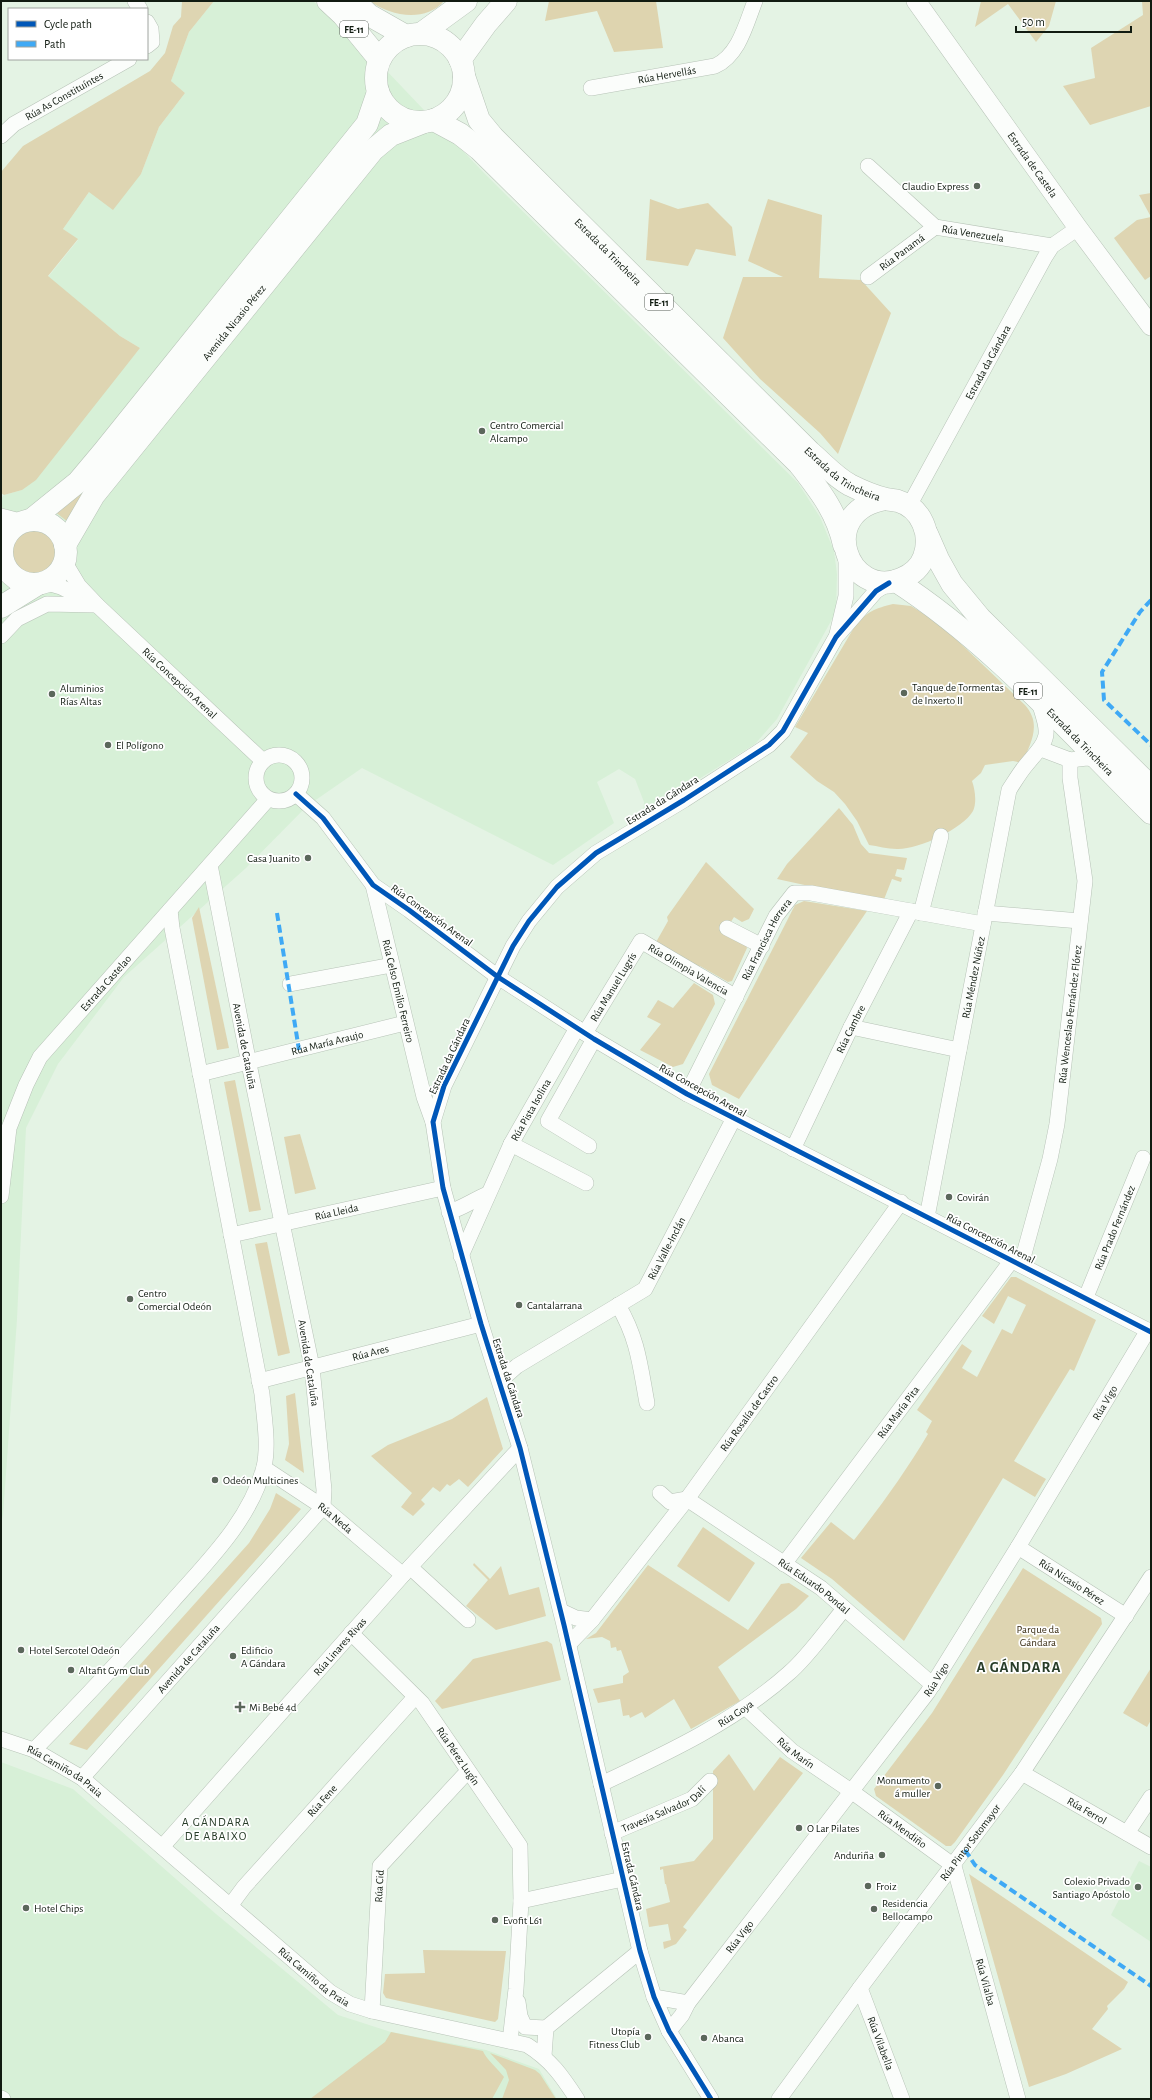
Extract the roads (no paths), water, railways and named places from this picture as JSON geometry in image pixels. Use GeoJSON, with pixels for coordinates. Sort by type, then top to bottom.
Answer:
{"type":"FeatureCollection","features":[{"type":"Feature","properties":{"kind":"highway","name":"FE-11"},"geometry":{"type":"LineString","coordinates":[[328,1],[343,15],[379,59]]}},
{"type":"Feature","properties":{"kind":"highway","name":"FE-11"},"geometry":{"type":"LineString","coordinates":[[354,1],[369,15],[414,34]]}},
{"type":"Feature","properties":{"kind":"highway"},"geometry":{"type":"LineString","coordinates":[[414,34],[434,36],[445,41],[454,50],[462,68],[462,90],[456,103],[446,113],[429,121],[410,121],[396,115],[385,105],[378,92],[375,75],[379,59],[386,49],[395,41],[414,34],[466,1]]}},
{"type":"Feature","properties":{"kind":"highway"},"geometry":{"type":"LineString","coordinates":[[462,68],[486,24],[506,1]]}},
{"type":"Feature","properties":{"kind":"highway","name":"Estrada da Trincheira"},"geometry":{"type":"LineString","coordinates":[[462,68],[479,120],[493,137],[810,452],[848,484],[886,499]]}},
{"type":"Feature","properties":{"kind":"highway","name":"Avenida Nicasio Pérez"},"geometry":{"type":"LineString","coordinates":[[28,521],[78,482],[114,438],[367,124],[378,92]]}},
{"type":"Feature","properties":{"kind":"highway","name":"Estrada da Trincheira"},"geometry":{"type":"LineString","coordinates":[[429,121],[460,134],[479,149],[799,464],[821,493],[840,525],[845,550]]}},
{"type":"Feature","properties":{"kind":"highway","name":"Avenida Nicasio Pérez"},"geometry":{"type":"LineString","coordinates":[[65,553],[94,495],[374,150],[391,135],[429,121]]}},
{"type":"Feature","properties":{"kind":"highway","name":"FE-11"},"geometry":{"type":"LineString","coordinates":[[886,499],[898,501],[909,506],[921,518],[927,534]]}},
{"type":"Feature","properties":{"kind":"highway"},"geometry":{"type":"LineString","coordinates":[[845,550],[845,533],[850,520],[859,509],[872,502],[886,499]]}},
{"type":"Feature","properties":{"kind":"highway"},"geometry":{"type":"LineString","coordinates":[[1,606],[53,577],[60,570],[65,553],[62,536],[52,526],[40,521],[28,521],[10,532],[2,554],[12,575],[29,583],[41,583]]}},
{"type":"Feature","properties":{"kind":"highway"},"geometry":{"type":"LineString","coordinates":[[892,582],[907,577],[917,569],[925,553],[927,534]]}},
{"type":"Feature","properties":{"kind":"highway","name":"Estrada da Trincheira"},"geometry":{"type":"LineString","coordinates":[[927,534],[938,559],[952,584],[980,618],[1151,787]]}},
{"type":"Feature","properties":{"kind":"highway","name":"FE-11"},"geometry":{"type":"LineString","coordinates":[[845,550],[852,565],[862,575],[875,581],[892,582]]}},
{"type":"Feature","properties":{"kind":"highway","name":"Estrada da Trincheira"},"geometry":{"type":"LineString","coordinates":[[892,582],[927,602],[966,632],[1039,701],[1151,813]]}},
{"type":"Feature","properties":{"kind":"main road","name":"Estrada de Castela"},"geometry":{"type":"LineString","coordinates":[[916,1],[1078,228],[1151,326]]}},
{"type":"Feature","properties":{"kind":"street","name":"Rúa Hervellás"},"geometry":{"type":"LineString","coordinates":[[591,88],[715,66],[729,57],[736,48],[755,1]]}},
{"type":"Feature","properties":{"kind":"street"},"geometry":{"type":"LineString","coordinates":[[148,24],[151,29],[152,42],[148,45]]}},
{"type":"Feature","properties":{"kind":"street","name":"Rúa As Constituíntes"},"geometry":{"type":"LineString","coordinates":[[1,136],[14,124],[127,60]]}},
{"type":"Feature","properties":{"kind":"street","name":"Rúa Venezuela"},"geometry":{"type":"LineString","coordinates":[[868,166],[935,228],[1052,246]]}},
{"type":"Feature","properties":{"kind":"street","name":"Rúa Panamá"},"geometry":{"type":"LineString","coordinates":[[868,277],[935,228]]}},
{"type":"Feature","properties":{"kind":"street","name":"Estrada da Gándara"},"geometry":{"type":"LineString","coordinates":[[909,506],[1038,269],[1052,246],[1078,228]]}},
{"type":"Feature","properties":{"kind":"street"},"geometry":{"type":"LineString","coordinates":[[1,516],[28,521]]}},
{"type":"Feature","properties":{"kind":"street"},"geometry":{"type":"LineString","coordinates":[[836,637],[846,596],[848,578],[845,550]]}},
{"type":"Feature","properties":{"kind":"street"},"geometry":{"type":"LineString","coordinates":[[65,553],[79,586],[97,605]]}},
{"type":"Feature","properties":{"kind":"street"},"geometry":{"type":"LineString","coordinates":[[836,637],[876,591],[892,582]]}},
{"type":"Feature","properties":{"kind":"street"},"geometry":{"type":"LineString","coordinates":[[41,583],[61,587],[97,605]]}},
{"type":"Feature","properties":{"kind":"street"},"geometry":{"type":"LineString","coordinates":[[1,636],[17,619],[47,604],[97,605]]}},
{"type":"Feature","properties":{"kind":"street","name":"Rúa Concepción Arenal"},"geometry":{"type":"LineString","coordinates":[[97,605],[263,761]]}},
{"type":"Feature","properties":{"kind":"street","name":"Estrada da Gándara"},"geometry":{"type":"LineString","coordinates":[[569,1644],[520,1448],[481,1324],[449,1212],[443,1188],[433,1122],[444,1086],[513,946],[529,921],[557,886],[596,853],[684,800],[769,744],[778,736],[790,718],[836,637]]}},
{"type":"Feature","properties":{"kind":"street"},"geometry":{"type":"LineString","coordinates":[[1039,701],[1046,724],[1046,738],[1041,749],[1070,760],[1087,758],[1097,760]]}},
{"type":"Feature","properties":{"kind":"street","name":"Rúa Méndez Núñez"},"geometry":{"type":"LineString","coordinates":[[927,1217],[1009,790],[1026,765],[1041,749]]}},
{"type":"Feature","properties":{"kind":"street"},"geometry":{"type":"LineString","coordinates":[[282,754],[294,759],[303,776],[302,782],[296,794],[282,801],[268,799],[262,793],[256,780],[259,767],[263,761],[275,755],[282,754]]}},
{"type":"Feature","properties":{"kind":"street","name":"Rúa Wenceslao Fernández Flórez"},"geometry":{"type":"LineString","coordinates":[[1016,1263],[1050,1159],[1057,1124],[1085,881],[1070,778],[1070,760]]}},
{"type":"Feature","properties":{"kind":"street","name":"Rúa Concepción Arenal"},"geometry":{"type":"LineString","coordinates":[[296,794],[322,818],[373,884],[410,910],[498,977],[585,1033],[687,1094],[901,1202],[927,1217],[1150,1331]]}},
{"type":"Feature","properties":{"kind":"street","name":"Estrada Castelao"},"geometry":{"type":"LineString","coordinates":[[1,1196],[9,1128],[26,1085],[40,1057],[268,799]]}},
{"type":"Feature","properties":{"kind":"street","name":"Rúa Cambre"},"geometry":{"type":"LineString","coordinates":[[794,1149],[851,1027],[916,912],[941,836]]}},
{"type":"Feature","properties":{"kind":"street","name":"Avenida de Cataluña"},"geometry":{"type":"LineString","coordinates":[[82,1778],[323,1507],[324,1490],[312,1367],[249,1064],[210,865]]}},
{"type":"Feature","properties":{"kind":"street","name":"Rúa Celso Emilio Ferreiro"},"geometry":{"type":"LineString","coordinates":[[373,884],[405,1023],[424,1097],[433,1122]]}},
{"type":"Feature","properties":{"kind":"street","name":"Rúa Francisca Herrera"},"geometry":{"type":"LineString","coordinates":[[687,1094],[776,916],[794,893],[811,893],[916,912],[984,919],[1080,920]]}},
{"type":"Feature","properties":{"kind":"street"},"geometry":{"type":"LineString","coordinates":[[34,1750],[151,1626],[225,1542],[247,1507],[264,1468],[266,1452],[259,1382],[172,928],[170,910]]}},
{"type":"Feature","properties":{"kind":"street"},"geometry":{"type":"LineString","coordinates":[[383,927],[390,914],[397,910],[410,910]]}},
{"type":"Feature","properties":{"kind":"street"},"geometry":{"type":"LineString","coordinates":[[728,928],[762,946]]}},
{"type":"Feature","properties":{"kind":"street","name":"Rúa Olimpia Valencia"},"geometry":{"type":"LineString","coordinates":[[641,941],[736,997]]}},
{"type":"Feature","properties":{"kind":"street","name":"Rúa Manuel Lugrís"},"geometry":{"type":"LineString","coordinates":[[585,1033],[641,941]]}},
{"type":"Feature","properties":{"kind":"street"},"geometry":{"type":"LineString","coordinates":[[290,984],[392,965]]}},
{"type":"Feature","properties":{"kind":"street","name":"Rúa María Araujo"},"geometry":{"type":"LineString","coordinates":[[200,1074],[249,1064],[405,1023]]}},
{"type":"Feature","properties":{"kind":"street"},"geometry":{"type":"LineString","coordinates":[[851,1027],[959,1050]]}},
{"type":"Feature","properties":{"kind":"street"},"geometry":{"type":"LineString","coordinates":[[585,1033],[548,1121],[589,1146]]}},
{"type":"Feature","properties":{"kind":"street","name":"Rúa Pista Isolina"},"geometry":{"type":"LineString","coordinates":[[461,1256],[511,1144],[585,1033]]}},
{"type":"Feature","properties":{"kind":"street"},"geometry":{"type":"LineString","coordinates":[[424,1097],[444,1086]]}},
{"type":"Feature","properties":{"kind":"street","name":"Rúa Valle-Inclán"},"geometry":{"type":"LineString","coordinates":[[500,1381],[517,1366],[645,1289],[734,1118]]}},
{"type":"Feature","properties":{"kind":"street"},"geometry":{"type":"LineString","coordinates":[[511,1144],[586,1183]]}},
{"type":"Feature","properties":{"kind":"street","name":"Rúa Prado Fernández"},"geometry":{"type":"LineString","coordinates":[[1086,1297],[1143,1158]]}},
{"type":"Feature","properties":{"kind":"street"},"geometry":{"type":"LineString","coordinates":[[443,1188],[461,1198],[471,1200]]}},
{"type":"Feature","properties":{"kind":"street","name":"Rúa Lleida"},"geometry":{"type":"LineString","coordinates":[[231,1235],[283,1225],[443,1188]]}},
{"type":"Feature","properties":{"kind":"street"},"geometry":{"type":"LineString","coordinates":[[449,1212],[464,1208],[471,1200],[488,1194]]}},
{"type":"Feature","properties":{"kind":"street","name":"Rúa Rosalía de Castro"},"geometry":{"type":"LineString","coordinates":[[569,1644],[592,1620],[686,1499],[901,1202]]}},
{"type":"Feature","properties":{"kind":"street"},"geometry":{"type":"LineString","coordinates":[[453,1227],[478,1215]]}},
{"type":"Feature","properties":{"kind":"street","name":"Rúa María Pita"},"geometry":{"type":"LineString","coordinates":[[784,1564],[1016,1263]]}},
{"type":"Feature","properties":{"kind":"street"},"geometry":{"type":"LineString","coordinates":[[618,1305],[635,1339],[647,1403]]}},
{"type":"Feature","properties":{"kind":"street","name":"Rúa Ares"},"geometry":{"type":"LineString","coordinates":[[259,1382],[481,1324]]}},
{"type":"Feature","properties":{"kind":"street","name":"Rúa Vigo"},"geometry":{"type":"LineString","coordinates":[[669,2031],[682,2015],[688,2003],[933,1685],[1150,1331]]}},
{"type":"Feature","properties":{"kind":"street","name":"Rúa Linares Rivas"},"geometry":{"type":"LineString","coordinates":[[162,1847],[406,1571],[520,1448]]}},
{"type":"Feature","properties":{"kind":"street","name":"Rúa Neda"},"geometry":{"type":"LineString","coordinates":[[264,1468],[323,1507],[468,1620]]}},
{"type":"Feature","properties":{"kind":"street"},"geometry":{"type":"LineString","coordinates":[[660,1492],[670,1502],[686,1499]]}},
{"type":"Feature","properties":{"kind":"street","name":"Rúa Eduardo Pondal"},"geometry":{"type":"LineString","coordinates":[[686,1499],[820,1588],[933,1685]]}},
{"type":"Feature","properties":{"kind":"street","name":"Rúa Nicasio Pérez"},"geometry":{"type":"LineString","coordinates":[[1018,1547],[1126,1616]]}},
{"type":"Feature","properties":{"kind":"street","name":"Rúa Pintor Sotomayor"},"geometry":{"type":"LineString","coordinates":[[779,2099],[860,1988],[954,1866],[1022,1773],[1151,1577]]}},
{"type":"Feature","properties":{"kind":"street","name":"Rúa Goya"},"geometry":{"type":"LineString","coordinates":[[601,1784],[675,1749],[746,1708],[790,1672],[844,1609]]}},
{"type":"Feature","properties":{"kind":"street"},"geometry":{"type":"LineString","coordinates":[[561,1612],[576,1618],[592,1620]]}},
{"type":"Feature","properties":{"kind":"street","name":"Rúa Pérez Lugín"},"geometry":{"type":"LineString","coordinates":[[351,1633],[418,1700],[520,1846],[521,1901],[516,1990]]}},
{"type":"Feature","properties":{"kind":"street","name":"Estrada Gándara"},"geometry":{"type":"LineString","coordinates":[[569,1644],[640,1951],[654,1998],[669,2031],[711,2099]]}},
{"type":"Feature","properties":{"kind":"street","name":"Rúa Fene"},"geometry":{"type":"LineString","coordinates":[[230,1906],[244,1887],[418,1700]]}},
{"type":"Feature","properties":{"kind":"street","name":"Rúa Marín"},"geometry":{"type":"LineString","coordinates":[[746,1708],[792,1752],[851,1792]]}},
{"type":"Feature","properties":{"kind":"street","name":"Rúa Camiño da Praia"},"geometry":{"type":"LineString","coordinates":[[1,1738],[34,1750],[82,1778],[330,1992],[350,2004],[372,2011],[527,2045],[544,2056],[564,2080],[577,2099]]}},
{"type":"Feature","properties":{"kind":"street","name":"Rúa Cid"},"geometry":{"type":"LineString","coordinates":[[372,2011],[380,1866],[468,1771]]}},
{"type":"Feature","properties":{"kind":"street","name":"Rúa Ferrol"},"geometry":{"type":"LineString","coordinates":[[1022,1773],[1151,1847]]}},
{"type":"Feature","properties":{"kind":"street","name":"Travesía Salvador Dalí"},"geometry":{"type":"LineString","coordinates":[[612,1832],[692,1799],[710,1781]]}},
{"type":"Feature","properties":{"kind":"street","name":"Rúa Mendiño"},"geometry":{"type":"LineString","coordinates":[[851,1792],[954,1866]]}},
{"type":"Feature","properties":{"kind":"street"},"geometry":{"type":"LineString","coordinates":[[1127,1833],[1151,1797]]}},
{"type":"Feature","properties":{"kind":"street","name":"Rúa Vilalba"},"geometry":{"type":"LineString","coordinates":[[954,1866],[1018,2099]]}},
{"type":"Feature","properties":{"kind":"street"},"geometry":{"type":"LineString","coordinates":[[521,1901],[623,1879]]}},
{"type":"Feature","properties":{"kind":"street"},"geometry":{"type":"LineString","coordinates":[[516,1990],[520,2016],[525,2027],[546,2028],[640,1951]]}},
{"type":"Feature","properties":{"kind":"street","name":"Rúa Vilabella"},"geometry":{"type":"LineString","coordinates":[[860,1988],[902,2099]]}},
{"type":"Feature","properties":{"kind":"street"},"geometry":{"type":"LineString","coordinates":[[510,2041],[516,1990]]}},
{"type":"Feature","properties":{"kind":"street"},"geometry":{"type":"LineString","coordinates":[[654,1998],[688,2003]]}},
{"type":"Feature","properties":{"kind":"street"},"geometry":{"type":"LineString","coordinates":[[544,2056],[546,2028]]}},
{"type":"Feature","properties":{"kind":"place","name":"Claudio Express"},"geometry":{"type":"Point","coordinates":[977,186]}},
{"type":"Feature","properties":{"kind":"place","name":"Centro Comercial Alcampo"},"geometry":{"type":"Point","coordinates":[482,431]}},
{"type":"Feature","properties":{"kind":"place","name":"Tanque de Tormentas de Inxerto II"},"geometry":{"type":"Point","coordinates":[904,693]}},
{"type":"Feature","properties":{"kind":"place","name":"Aluminios Rías Altas"},"geometry":{"type":"Point","coordinates":[52,694]}},
{"type":"Feature","properties":{"kind":"place","name":"El Polígono"},"geometry":{"type":"Point","coordinates":[108,745]}},
{"type":"Feature","properties":{"kind":"place","name":"Casa Juanito"},"geometry":{"type":"Point","coordinates":[308,858]}},
{"type":"Feature","properties":{"kind":"place","name":"Covirán"},"geometry":{"type":"Point","coordinates":[949,1197]}},
{"type":"Feature","properties":{"kind":"place","name":"Centro Comercial Odeón"},"geometry":{"type":"Point","coordinates":[130,1299]}},
{"type":"Feature","properties":{"kind":"place","name":"Cantalarrana"},"geometry":{"type":"Point","coordinates":[519,1305]}},
{"type":"Feature","properties":{"kind":"place","name":"Odeón Multicines"},"geometry":{"type":"Point","coordinates":[215,1480]}},
{"type":"Feature","properties":{"kind":"place","name":"Hotel Sercotel Odeón"},"geometry":{"type":"Point","coordinates":[21,1650]}},
{"type":"Feature","properties":{"kind":"place","name":"Edificio A Gándara"},"geometry":{"type":"Point","coordinates":[233,1656]}},
{"type":"Feature","properties":{"kind":"place","name":"Altafit Gym Club"},"geometry":{"type":"Point","coordinates":[71,1670]}},
{"type":"Feature","properties":{"kind":"place","name":"Mi Bebé 4d"},"geometry":{"type":"Point","coordinates":[240,1707]}},
{"type":"Feature","properties":{"kind":"place","name":"Monumento á muller"},"geometry":{"type":"Point","coordinates":[938,1786]}},
{"type":"Feature","properties":{"kind":"place","name":"O Lar Pilates"},"geometry":{"type":"Point","coordinates":[799,1828]}},
{"type":"Feature","properties":{"kind":"place","name":"Anduriña"},"geometry":{"type":"Point","coordinates":[882,1855]}},
{"type":"Feature","properties":{"kind":"place","name":"Froiz"},"geometry":{"type":"Point","coordinates":[868,1886]}},
{"type":"Feature","properties":{"kind":"place","name":"Colexio Privado Santiago Apóstolo"},"geometry":{"type":"Point","coordinates":[1138,1887]}},
{"type":"Feature","properties":{"kind":"place","name":"Hotel Chips"},"geometry":{"type":"Point","coordinates":[26,1908]}},
{"type":"Feature","properties":{"kind":"place","name":"Residencia Bellocampo"},"geometry":{"type":"Point","coordinates":[874,1909]}},
{"type":"Feature","properties":{"kind":"place","name":"Evofit L61"},"geometry":{"type":"Point","coordinates":[495,1920]}},
{"type":"Feature","properties":{"kind":"place","name":"Utopía Fitness Club"},"geometry":{"type":"Point","coordinates":[648,2037]}},
{"type":"Feature","properties":{"kind":"place","name":"Abanca"},"geometry":{"type":"Point","coordinates":[704,2038]}},
{"type":"Feature","properties":{"kind":"district","name":"A GÁNDARA"},"geometry":{"type":"Point","coordinates":[1019,1667]}},
{"type":"Feature","properties":{"kind":"district","name":"A GÁNDARA DE ABAIXO"},"geometry":{"type":"Point","coordinates":[216,1829]}},
{"type":"Feature","properties":{"kind":"park label","name":"Parque da Gándara"},"geometry":{"type":"Point","coordinates":[1038,1635]}}]}
